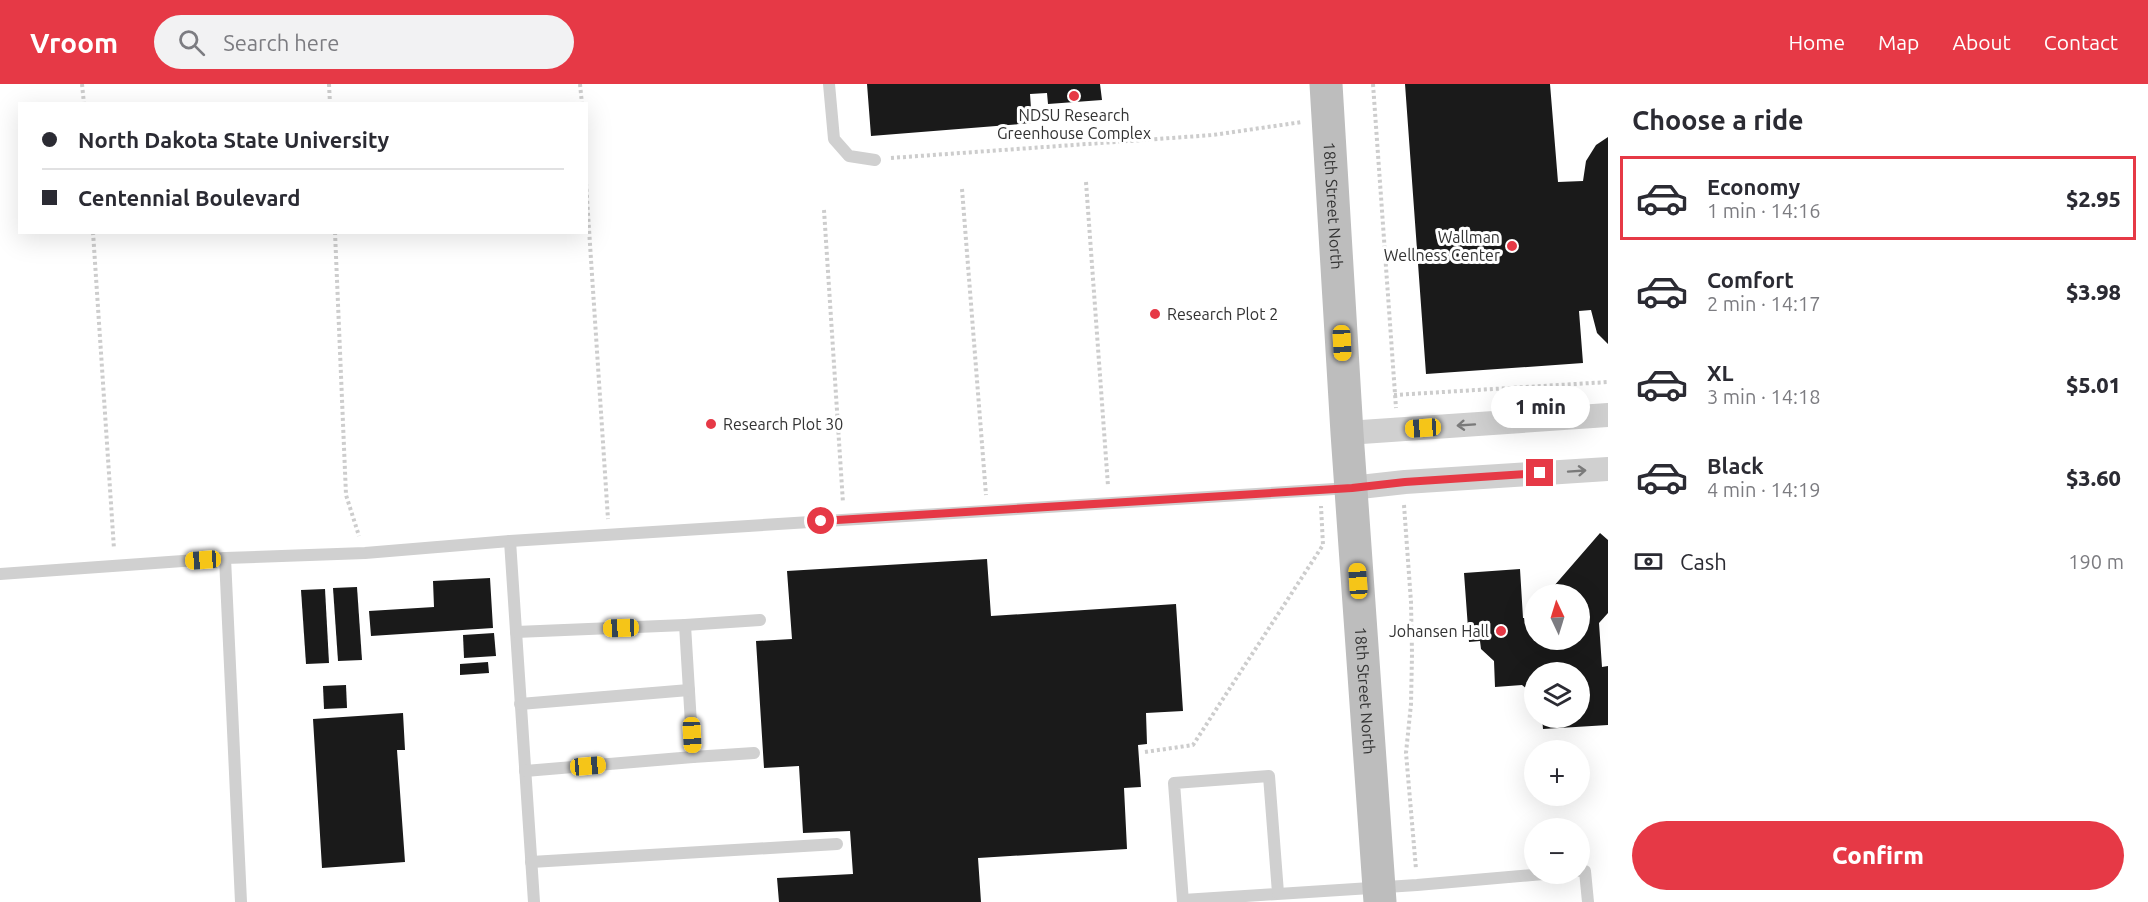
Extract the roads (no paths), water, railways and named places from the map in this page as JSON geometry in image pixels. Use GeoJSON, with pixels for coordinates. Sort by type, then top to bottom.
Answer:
{"type":"FeatureCollection","features":[{"type":"Feature","properties":{"kind":"street","name":"18th Street North"},"geometry":{"type":"LineString","coordinates":[[1326,84],[1347,432],[1336,489],[1379,894]]}},
{"type":"Feature","properties":{"kind":"street"},"geometry":{"type":"LineString","coordinates":[[1347,432],[1608,415]]}},
{"type":"Feature","properties":{"kind":"street"},"geometry":{"type":"LineString","coordinates":[[1336,489],[1405,482],[1608,469]]}},
{"type":"Feature","properties":{"kind":"lane"},"geometry":{"type":"LineString","coordinates":[[829,84],[834,139],[849,156],[875,160]]}},
{"type":"Feature","properties":{"kind":"lane"},"geometry":{"type":"LineString","coordinates":[[0,574],[225,558],[365,553],[510,541],[1336,489]]}},
{"type":"Feature","properties":{"kind":"lane"},"geometry":{"type":"LineString","coordinates":[[510,541],[534,902]]}},
{"type":"Feature","properties":{"kind":"lane"},"geometry":{"type":"LineString","coordinates":[[225,558],[241,902]]}},
{"type":"Feature","properties":{"kind":"lane"},"geometry":{"type":"LineString","coordinates":[[516,632],[760,620]]}},
{"type":"Feature","properties":{"kind":"lane"},"geometry":{"type":"LineString","coordinates":[[685,625],[693,757]]}},
{"type":"Feature","properties":{"kind":"lane"},"geometry":{"type":"LineString","coordinates":[[520,704],[689,690]]}},
{"type":"Feature","properties":{"kind":"lane"},"geometry":{"type":"LineString","coordinates":[[525,771],[754,753]]}},
{"type":"Feature","properties":{"kind":"lane"},"geometry":{"type":"LineString","coordinates":[[1270,896],[1269,776],[1174,783],[1183,901],[1270,896],[1379,894],[1524,877]]}},
{"type":"Feature","properties":{"kind":"lane"},"geometry":{"type":"LineString","coordinates":[[531,862],[837,844]]}},
{"type":"Feature","properties":{"kind":"lane"},"geometry":{"type":"LineString","coordinates":[[1586,884],[1588,902]]}},
{"type":"Feature","properties":{"kind":"place","name":"NDSU Research Greenhouse Complex"},"geometry":{"type":"Point","coordinates":[1074,96]}},
{"type":"Feature","properties":{"kind":"place","name":"Wallman Wellness Center"},"geometry":{"type":"Point","coordinates":[1512,246]}},
{"type":"Feature","properties":{"kind":"place","name":"Research Plot 2"},"geometry":{"type":"Point","coordinates":[1155,314]}},
{"type":"Feature","properties":{"kind":"place","name":"Research Plot 30"},"geometry":{"type":"Point","coordinates":[711,424]}},
{"type":"Feature","properties":{"kind":"place","name":"Johansen Hall"},"geometry":{"type":"Point","coordinates":[1501,631]}}]}
